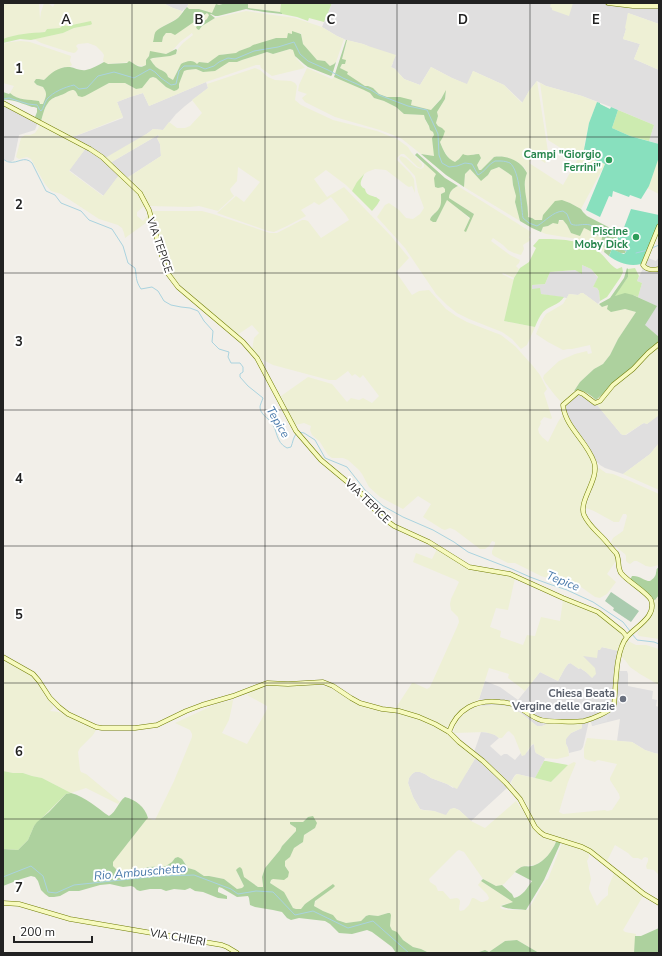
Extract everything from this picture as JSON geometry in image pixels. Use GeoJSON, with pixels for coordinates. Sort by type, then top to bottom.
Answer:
{"type":"FeatureCollection","features":[{"type":"Feature","properties":{"kind":"street"},"geometry":{"type":"LineString","coordinates":[[608,3],[633,6],[659,6]]}},
{"type":"Feature","properties":{"kind":"street","name":"VIA TEPICE"},"geometry":{"type":"LineString","coordinates":[[3,103],[96,153],[110,164],[140,193],[148,210],[166,271],[178,287],[243,342],[257,358],[296,431],[320,460],[363,495],[380,515],[394,526],[429,542],[469,567],[510,574],[594,610],[628,636]]}},
{"type":"Feature","properties":{"kind":"street"},"geometry":{"type":"LineString","coordinates":[[659,226],[643,265],[647,268],[659,270]]}},
{"type":"Feature","properties":{"kind":"street"},"geometry":{"type":"LineString","coordinates":[[449,732],[451,725],[459,714],[472,705],[480,702],[493,701],[511,703],[534,718],[543,721],[584,721],[612,709],[614,706],[619,654],[628,636],[650,613],[651,600],[620,573],[616,553],[589,524],[584,516],[583,507],[593,479],[595,463],[584,443],[570,425],[564,412],[563,405],[578,392],[595,403],[600,401],[618,381],[659,344]]}},
{"type":"Feature","properties":{"kind":"street"},"geometry":{"type":"LineString","coordinates":[[3,657],[32,674],[39,681],[50,698],[59,707],[75,717],[96,727],[102,728],[135,728],[157,725],[186,711],[267,683],[288,684],[323,682],[333,686],[360,703],[382,709],[399,711],[419,717],[449,732],[483,761],[520,799],[530,819],[540,832],[544,835],[590,851],[644,894],[659,904]]}},
{"type":"Feature","properties":{"kind":"street","name":"VIA CHIERI"},"geometry":{"type":"LineString","coordinates":[[3,903],[19,904],[70,919],[222,945],[237,953]]}},
{"type":"Feature","properties":{"kind":"shaded area"},"geometry":{"type":"Polygon","coordinates":[[[163,3],[189,3],[182,11],[163,3]]]}},
{"type":"Feature","properties":{"kind":"shaded area"},"geometry":{"type":"Polygon","coordinates":[[[332,3],[659,3],[659,24],[628,13],[623,39],[640,44],[634,59],[659,70],[659,144],[649,141],[654,125],[582,96],[546,86],[537,81],[529,91],[523,103],[504,85],[473,71],[468,85],[431,67],[420,85],[404,79],[395,69],[391,67],[393,63],[368,46],[346,40],[322,27],[332,3]]]}},
{"type":"Feature","properties":{"kind":"shaded area"},"geometry":{"type":"Polygon","coordinates":[[[206,82],[208,88],[176,114],[163,130],[153,129],[110,163],[158,135],[159,137],[157,138],[160,144],[161,156],[127,178],[119,175],[104,196],[69,170],[86,148],[73,137],[123,118],[117,102],[143,93],[149,106],[206,82]]]}},
{"type":"Feature","properties":{"kind":"shaded area"},"geometry":{"type":"Polygon","coordinates":[[[3,100],[39,119],[35,130],[19,135],[14,160],[10,162],[3,159],[3,100]]]}},
{"type":"Feature","properties":{"kind":"shaded area"},"geometry":{"type":"Polygon","coordinates":[[[659,257],[659,337],[644,325],[656,306],[638,297],[642,283],[637,281],[648,258],[656,261],[659,257]]]}},
{"type":"Feature","properties":{"kind":"shaded area"},"geometry":{"type":"Polygon","coordinates":[[[582,265],[591,269],[598,278],[593,287],[597,288],[599,291],[600,301],[598,304],[583,293],[578,295],[569,294],[567,298],[540,294],[532,289],[531,285],[545,284],[550,272],[575,270],[580,272],[582,265]]]}},
{"type":"Feature","properties":{"kind":"shaded area"},"geometry":{"type":"Polygon","coordinates":[[[579,395],[597,405],[623,435],[626,435],[644,423],[647,424],[658,415],[659,443],[650,454],[623,474],[600,465],[596,461],[586,442],[571,423],[566,412],[564,405],[579,395]]]}},
{"type":"Feature","properties":{"kind":"shaded area"},"geometry":{"type":"Polygon","coordinates":[[[601,647],[621,651],[618,671],[627,671],[628,686],[653,691],[652,699],[657,700],[656,706],[659,707],[659,754],[645,750],[632,742],[617,741],[620,719],[592,726],[591,720],[589,721],[583,747],[581,750],[569,753],[566,744],[567,736],[582,728],[582,724],[547,724],[537,726],[511,707],[496,705],[481,706],[482,700],[479,699],[485,681],[500,687],[518,700],[540,672],[558,681],[565,668],[571,663],[593,678],[582,656],[598,650],[601,647]]]}},
{"type":"Feature","properties":{"kind":"shaded area"},"geometry":{"type":"Polygon","coordinates":[[[612,710],[614,712],[609,715],[607,721],[592,726],[591,720],[612,710]]]}},
{"type":"Feature","properties":{"kind":"shaded area"},"geometry":{"type":"Polygon","coordinates":[[[481,732],[491,733],[499,738],[490,746],[501,756],[507,754],[515,760],[521,753],[522,756],[528,751],[534,744],[536,753],[545,758],[535,778],[517,774],[515,775],[507,788],[471,821],[459,810],[454,808],[449,811],[446,816],[434,811],[420,809],[413,797],[408,783],[412,774],[415,772],[420,772],[453,788],[467,772],[476,757],[473,755],[481,732]]]}},
{"type":"Feature","properties":{"kind":"green space"},"geometry":{"type":"Polygon","coordinates":[[[3,3],[39,3],[40,19],[44,3],[53,7],[55,3],[163,3],[182,11],[178,18],[160,28],[153,42],[162,41],[166,33],[171,33],[207,13],[209,15],[207,19],[197,27],[199,30],[202,26],[215,18],[246,11],[295,18],[322,27],[344,39],[336,62],[330,66],[325,61],[317,60],[312,55],[303,44],[301,33],[292,34],[287,38],[276,38],[239,51],[236,54],[223,54],[207,63],[183,63],[173,80],[168,77],[165,72],[157,68],[150,59],[176,54],[183,43],[193,35],[192,33],[180,42],[172,51],[166,54],[150,52],[146,65],[135,65],[132,62],[106,64],[103,60],[104,55],[102,52],[96,46],[88,43],[78,44],[76,46],[78,49],[74,53],[41,43],[34,39],[63,33],[74,28],[90,25],[87,22],[60,28],[47,29],[45,32],[18,35],[3,39],[3,3]]]}},
{"type":"Feature","properties":{"kind":"green space"},"geometry":{"type":"Polygon","coordinates":[[[189,3],[226,3],[215,7],[212,13],[199,9],[188,9],[187,7],[189,3]]]}},
{"type":"Feature","properties":{"kind":"green space"},"geometry":{"type":"Polygon","coordinates":[[[226,3],[248,3],[248,8],[280,12],[282,14],[246,9],[218,16],[210,14],[215,18],[202,26],[199,30],[197,29],[196,27],[207,19],[209,15],[207,13],[175,35],[166,33],[162,42],[153,42],[156,31],[177,19],[187,7],[189,9],[199,9],[212,13],[216,4],[219,5],[226,3]]]}},
{"type":"Feature","properties":{"kind":"green space"},"geometry":{"type":"Polygon","coordinates":[[[248,3],[281,3],[280,12],[248,8],[248,3]]]}},
{"type":"Feature","properties":{"kind":"green space"},"geometry":{"type":"Polygon","coordinates":[[[281,3],[332,3],[324,22],[309,18],[308,21],[282,14],[280,12],[281,3]]]}},
{"type":"Feature","properties":{"kind":"green space"},"geometry":{"type":"Polygon","coordinates":[[[551,3],[573,3],[569,16],[552,10],[550,7],[551,3]]]}},
{"type":"Feature","properties":{"kind":"green space"},"geometry":{"type":"Polygon","coordinates":[[[628,13],[659,24],[659,70],[634,59],[640,44],[623,39],[628,13]]]}},
{"type":"Feature","properties":{"kind":"green space"},"geometry":{"type":"Polygon","coordinates":[[[91,21],[92,24],[90,25],[74,28],[63,33],[31,40],[20,39],[3,43],[3,39],[13,36],[45,32],[47,29],[60,28],[63,25],[67,26],[91,21]]]}},
{"type":"Feature","properties":{"kind":"green space"},"geometry":{"type":"Polygon","coordinates":[[[292,31],[301,34],[303,44],[317,60],[325,61],[330,66],[336,62],[331,76],[308,67],[295,56],[293,50],[290,49],[273,54],[267,52],[237,62],[229,62],[215,71],[203,72],[196,69],[184,71],[179,88],[174,91],[153,77],[150,78],[142,88],[136,89],[125,83],[109,83],[82,97],[78,96],[75,90],[71,90],[49,101],[41,121],[35,117],[37,108],[14,101],[3,100],[3,92],[10,93],[20,99],[39,101],[40,104],[43,104],[46,97],[46,91],[43,87],[34,82],[36,79],[44,80],[52,73],[66,67],[86,70],[104,62],[108,64],[127,63],[129,61],[141,67],[146,65],[146,60],[150,51],[166,54],[176,49],[177,50],[176,54],[170,56],[150,59],[156,67],[165,72],[168,77],[173,80],[181,64],[185,62],[191,61],[197,64],[199,62],[208,63],[219,55],[236,53],[253,45],[276,38],[287,38],[288,33],[292,34],[292,31]]]}},
{"type":"Feature","properties":{"kind":"green space"},"geometry":{"type":"Polygon","coordinates":[[[346,40],[342,59],[346,60],[345,64],[342,64],[340,68],[348,72],[347,74],[365,86],[373,88],[379,94],[387,97],[400,97],[412,100],[411,105],[431,110],[441,99],[446,90],[445,99],[437,112],[438,116],[436,123],[445,131],[440,142],[450,159],[455,162],[463,154],[479,154],[481,158],[477,165],[479,170],[481,170],[494,157],[509,158],[517,162],[527,173],[525,178],[525,189],[528,217],[535,220],[542,220],[543,215],[555,201],[562,200],[581,209],[587,216],[616,231],[616,237],[627,248],[625,253],[620,253],[612,249],[609,256],[604,252],[605,248],[601,244],[602,237],[584,228],[580,236],[571,233],[563,220],[559,220],[558,224],[553,223],[543,227],[541,232],[520,221],[515,202],[516,196],[512,176],[499,167],[491,170],[481,181],[470,169],[465,174],[464,187],[446,175],[421,154],[434,156],[432,138],[434,135],[430,130],[424,115],[404,114],[396,107],[374,98],[370,93],[334,77],[346,40]]]}},
{"type":"Feature","properties":{"kind":"green space"},"geometry":{"type":"Polygon","coordinates":[[[347,40],[396,55],[391,67],[395,69],[404,79],[420,85],[431,67],[467,84],[473,71],[504,85],[522,103],[537,81],[549,158],[545,163],[534,155],[529,163],[563,185],[578,159],[548,140],[540,83],[597,102],[589,123],[584,146],[605,164],[581,209],[562,200],[542,220],[535,220],[528,217],[525,193],[525,177],[527,173],[524,167],[509,158],[499,156],[494,157],[481,170],[479,170],[477,165],[481,158],[475,154],[459,159],[455,162],[451,161],[440,142],[443,137],[442,128],[436,123],[438,116],[437,112],[445,99],[446,92],[431,110],[411,105],[412,100],[387,97],[379,94],[373,88],[365,86],[350,77],[340,68],[342,64],[345,64],[342,60],[347,40]]]}},
{"type":"Feature","properties":{"kind":"green space"},"geometry":{"type":"Polygon","coordinates":[[[21,41],[30,42],[71,56],[70,61],[72,65],[69,67],[64,67],[51,74],[44,80],[39,79],[34,82],[43,87],[46,92],[43,104],[34,100],[15,97],[10,93],[14,86],[3,83],[3,44],[21,41]]]}},
{"type":"Feature","properties":{"kind":"green space"},"geometry":{"type":"Polygon","coordinates":[[[290,49],[293,50],[296,58],[305,68],[272,76],[261,68],[260,65],[256,65],[206,82],[149,106],[143,93],[117,102],[123,117],[73,137],[70,137],[41,121],[50,100],[69,90],[74,90],[78,94],[99,88],[109,83],[125,83],[136,89],[153,77],[166,87],[179,84],[184,71],[187,70],[196,69],[203,72],[229,62],[237,62],[267,52],[273,54],[290,49]]]}},
{"type":"Feature","properties":{"kind":"green space"},"geometry":{"type":"Polygon","coordinates":[[[255,68],[275,80],[291,81],[295,83],[297,86],[295,100],[301,105],[333,120],[377,131],[397,139],[408,147],[422,164],[421,168],[418,167],[404,154],[401,154],[397,158],[397,160],[414,179],[415,193],[412,186],[407,186],[386,170],[375,169],[367,172],[362,176],[352,191],[326,170],[314,179],[327,197],[344,187],[391,236],[409,258],[396,272],[412,295],[419,291],[429,290],[446,309],[456,316],[467,322],[501,335],[515,346],[540,375],[547,389],[544,393],[552,418],[544,417],[540,422],[541,423],[538,429],[539,433],[548,442],[563,414],[582,443],[592,462],[592,476],[581,507],[581,512],[588,525],[615,554],[616,561],[607,574],[616,582],[607,594],[600,598],[595,597],[577,584],[573,585],[541,576],[515,563],[508,563],[492,554],[495,542],[492,541],[485,549],[480,549],[455,530],[450,528],[445,530],[442,529],[423,517],[431,504],[418,496],[403,509],[380,497],[369,487],[359,470],[348,460],[343,458],[332,458],[328,455],[320,442],[312,435],[310,430],[311,426],[304,423],[295,425],[281,396],[308,377],[332,384],[347,402],[351,398],[359,400],[363,398],[372,403],[379,396],[363,375],[360,378],[355,374],[352,376],[348,371],[336,380],[329,380],[273,365],[257,357],[252,350],[254,338],[259,333],[252,325],[237,335],[172,276],[150,211],[202,211],[270,233],[277,233],[302,220],[305,220],[308,221],[321,238],[349,220],[331,197],[319,205],[314,202],[301,210],[306,216],[274,232],[217,213],[236,196],[244,202],[260,182],[238,167],[237,181],[230,189],[234,196],[218,211],[199,206],[149,206],[127,178],[161,156],[160,144],[157,138],[159,137],[158,135],[110,163],[105,158],[153,129],[163,130],[169,122],[177,128],[185,128],[190,126],[202,113],[192,100],[208,88],[207,84],[255,68]]]}},
{"type":"Feature","properties":{"kind":"green space"},"geometry":{"type":"Polygon","coordinates":[[[307,68],[332,79],[334,77],[364,90],[370,93],[374,98],[396,107],[404,114],[424,115],[430,130],[434,135],[434,156],[421,154],[398,137],[380,130],[335,117],[305,102],[302,98],[307,94],[298,91],[299,85],[307,68]]]}},
{"type":"Feature","properties":{"kind":"green space","name":"Campi \"Giorgio Ferrini\""},"geometry":{"type":"Polygon","coordinates":[[[597,102],[610,109],[611,107],[618,110],[612,128],[630,136],[659,144],[659,157],[649,186],[641,199],[630,195],[629,197],[613,191],[612,197],[609,196],[600,217],[586,210],[605,164],[583,155],[589,123],[597,102]]]}},
{"type":"Feature","properties":{"kind":"green space"},"geometry":{"type":"Polygon","coordinates":[[[618,110],[654,125],[649,141],[630,136],[612,128],[618,110]]]}},
{"type":"Feature","properties":{"kind":"green space"},"geometry":{"type":"Polygon","coordinates":[[[40,123],[86,148],[69,171],[103,196],[119,175],[140,195],[145,206],[137,212],[137,216],[143,221],[148,215],[150,220],[125,238],[122,228],[118,225],[99,219],[61,194],[51,191],[45,184],[31,159],[27,157],[19,159],[16,157],[21,138],[25,135],[35,133],[40,123]]]}},
{"type":"Feature","properties":{"kind":"green space"},"geometry":{"type":"Polygon","coordinates":[[[417,153],[445,178],[458,186],[452,190],[449,198],[474,214],[466,232],[464,231],[470,218],[447,200],[436,222],[430,220],[439,208],[441,194],[445,192],[445,189],[443,187],[435,187],[434,178],[436,174],[415,155],[417,153]]]}},
{"type":"Feature","properties":{"kind":"green space"},"geometry":{"type":"Polygon","coordinates":[[[401,156],[421,169],[424,167],[424,163],[437,174],[438,188],[443,187],[445,189],[445,192],[441,194],[441,204],[438,211],[431,216],[436,222],[447,199],[470,219],[464,230],[474,214],[449,198],[453,188],[458,186],[531,232],[529,238],[531,239],[523,245],[524,249],[521,255],[508,250],[493,238],[491,241],[510,255],[520,260],[516,266],[519,269],[514,278],[503,273],[502,274],[514,280],[504,321],[535,327],[527,345],[521,349],[512,339],[502,332],[469,319],[457,313],[447,305],[436,294],[405,248],[377,217],[385,205],[389,203],[399,210],[406,218],[413,219],[420,214],[424,208],[418,192],[415,176],[401,161],[399,158],[401,156]]]}},
{"type":"Feature","properties":{"kind":"green space"},"geometry":{"type":"Polygon","coordinates":[[[659,159],[659,194],[647,188],[659,159]]]}},
{"type":"Feature","properties":{"kind":"green space"},"geometry":{"type":"Polygon","coordinates":[[[499,167],[512,176],[516,196],[515,202],[520,221],[464,187],[465,174],[470,169],[476,175],[484,178],[491,170],[499,167]]]}},
{"type":"Feature","properties":{"kind":"green space"},"geometry":{"type":"Polygon","coordinates":[[[364,174],[361,186],[365,189],[367,194],[380,200],[372,211],[352,191],[364,174]]]}},
{"type":"Feature","properties":{"kind":"green space","name":"Piscine Moby Dick"},"geometry":{"type":"Polygon","coordinates":[[[631,209],[659,215],[659,222],[641,264],[637,265],[624,264],[609,256],[612,249],[624,254],[626,252],[627,248],[617,239],[618,237],[620,238],[631,209]]]}},
{"type":"Feature","properties":{"kind":"green space"},"geometry":{"type":"Polygon","coordinates":[[[563,220],[571,233],[584,228],[603,237],[605,248],[604,252],[583,240],[541,232],[543,227],[563,220]]]}},
{"type":"Feature","properties":{"kind":"green space"},"geometry":{"type":"Polygon","coordinates":[[[539,239],[562,240],[585,244],[599,252],[617,269],[622,267],[623,272],[607,297],[600,301],[599,291],[597,288],[593,287],[598,277],[591,269],[582,265],[582,274],[575,270],[550,272],[545,284],[532,285],[532,289],[540,288],[541,294],[564,297],[562,300],[543,312],[535,327],[504,321],[514,278],[520,268],[529,262],[536,248],[533,246],[539,239]]]}},
{"type":"Feature","properties":{"kind":"green space"},"geometry":{"type":"Polygon","coordinates":[[[627,268],[628,277],[615,296],[625,293],[657,306],[645,325],[659,337],[659,343],[596,400],[589,394],[574,391],[580,382],[594,369],[603,364],[636,312],[625,309],[611,312],[607,309],[608,305],[602,307],[599,304],[610,298],[624,278],[627,268]]]}},
{"type":"Feature","properties":{"kind":"green space"},"geometry":{"type":"Polygon","coordinates":[[[635,268],[639,276],[637,281],[642,283],[638,297],[633,295],[614,296],[628,277],[628,269],[635,268]]]}},
{"type":"Feature","properties":{"kind":"green space"},"geometry":{"type":"Polygon","coordinates":[[[581,293],[602,307],[608,304],[611,311],[625,309],[636,312],[603,364],[594,369],[580,382],[564,402],[561,402],[545,382],[543,378],[544,375],[559,361],[575,354],[587,351],[588,354],[592,353],[590,345],[563,350],[536,334],[546,314],[563,304],[569,294],[578,295],[581,293]]]}},
{"type":"Feature","properties":{"kind":"green space"},"geometry":{"type":"Polygon","coordinates":[[[657,347],[659,349],[659,417],[658,416],[647,424],[642,424],[623,435],[597,405],[657,347]]]}},
{"type":"Feature","properties":{"kind":"green space"},"geometry":{"type":"Polygon","coordinates":[[[659,443],[659,490],[623,474],[650,454],[659,443]]]}},
{"type":"Feature","properties":{"kind":"green space"},"geometry":{"type":"Polygon","coordinates":[[[599,468],[606,473],[613,474],[659,494],[659,565],[651,567],[637,561],[630,564],[626,561],[625,554],[612,544],[611,542],[613,538],[623,531],[627,516],[626,514],[623,514],[619,522],[614,522],[586,508],[597,470],[599,468]]]}},
{"type":"Feature","properties":{"kind":"green space"},"geometry":{"type":"Polygon","coordinates":[[[437,549],[468,568],[500,573],[515,578],[508,610],[496,608],[490,627],[501,631],[500,637],[523,645],[527,635],[535,636],[541,617],[560,621],[563,600],[597,613],[621,632],[624,639],[618,651],[602,647],[598,650],[597,658],[583,656],[595,668],[596,674],[592,678],[586,672],[570,663],[565,668],[558,681],[540,672],[525,691],[508,678],[509,674],[489,668],[479,699],[458,713],[448,727],[421,716],[395,709],[412,683],[427,689],[430,687],[459,622],[458,617],[451,610],[450,604],[459,582],[413,562],[416,553],[432,559],[437,549]]]}},
{"type":"Feature","properties":{"kind":"green space"},"geometry":{"type":"Polygon","coordinates":[[[659,567],[659,595],[655,600],[630,580],[632,576],[635,576],[650,581],[655,576],[659,567]]]}},
{"type":"Feature","properties":{"kind":"green space"},"geometry":{"type":"Polygon","coordinates":[[[611,592],[639,611],[631,622],[613,610],[614,608],[605,601],[611,592]]]}},
{"type":"Feature","properties":{"kind":"green space"},"geometry":{"type":"Polygon","coordinates":[[[659,595],[659,639],[639,636],[637,633],[650,616],[652,599],[657,599],[659,595]]]}},
{"type":"Feature","properties":{"kind":"green space"},"geometry":{"type":"Polygon","coordinates":[[[626,641],[636,645],[646,645],[659,649],[659,685],[630,667],[620,655],[626,641]]]}},
{"type":"Feature","properties":{"kind":"green space"},"geometry":{"type":"Polygon","coordinates":[[[3,660],[35,679],[53,706],[50,711],[59,712],[96,730],[78,752],[80,770],[120,802],[118,804],[86,788],[71,793],[42,778],[23,773],[3,771],[3,660]]]}},
{"type":"Feature","properties":{"kind":"green space"},"geometry":{"type":"Polygon","coordinates":[[[314,685],[328,687],[363,706],[382,712],[415,717],[447,733],[476,757],[457,789],[420,772],[415,772],[412,774],[408,783],[413,797],[420,809],[446,815],[450,809],[454,808],[459,810],[471,821],[485,828],[516,801],[536,831],[544,838],[556,842],[550,853],[543,860],[535,865],[519,868],[504,884],[496,886],[483,879],[464,852],[459,850],[457,851],[429,879],[430,882],[436,886],[438,891],[443,891],[450,899],[459,899],[460,911],[464,910],[469,905],[472,898],[481,902],[488,900],[489,898],[487,894],[478,885],[481,881],[514,902],[502,905],[500,907],[502,909],[528,910],[548,879],[562,843],[564,843],[589,852],[587,861],[591,879],[589,889],[597,906],[608,895],[608,888],[614,873],[643,896],[623,930],[625,932],[636,934],[634,953],[539,953],[517,940],[505,941],[489,952],[485,950],[476,953],[429,953],[413,947],[392,930],[390,926],[391,915],[388,913],[378,916],[369,915],[361,921],[346,923],[337,920],[330,914],[314,906],[317,899],[333,888],[305,904],[301,909],[293,908],[287,897],[270,883],[273,879],[281,879],[288,870],[284,863],[291,855],[292,850],[301,844],[304,835],[315,828],[308,817],[303,822],[290,822],[290,824],[296,828],[296,831],[265,868],[262,877],[263,887],[258,887],[243,877],[242,869],[238,875],[244,886],[237,889],[224,879],[204,876],[195,870],[188,868],[184,861],[175,858],[166,866],[149,867],[125,873],[120,873],[116,870],[112,862],[115,857],[128,843],[146,819],[148,818],[155,820],[174,781],[192,737],[190,730],[175,723],[216,704],[233,700],[229,720],[222,733],[247,744],[267,709],[267,706],[247,695],[260,687],[314,685]]]}},
{"type":"Feature","properties":{"kind":"green space"},"geometry":{"type":"Polygon","coordinates":[[[496,705],[511,707],[537,726],[547,724],[582,724],[582,728],[571,733],[566,739],[569,756],[557,759],[545,758],[536,753],[534,744],[531,745],[525,755],[522,756],[514,736],[509,731],[502,738],[485,732],[454,733],[456,724],[468,711],[481,706],[496,705]]]}},
{"type":"Feature","properties":{"kind":"green space"},"geometry":{"type":"Polygon","coordinates":[[[587,738],[632,742],[645,750],[659,754],[659,875],[654,870],[647,869],[646,866],[648,858],[645,857],[642,860],[633,858],[615,845],[606,863],[589,849],[545,833],[535,824],[526,803],[511,783],[517,774],[551,782],[568,765],[574,762],[576,763],[568,782],[559,812],[563,814],[612,810],[620,798],[610,780],[617,764],[598,760],[595,762],[585,759],[584,748],[587,738]]]}},
{"type":"Feature","properties":{"kind":"green space"},"geometry":{"type":"Polygon","coordinates":[[[544,761],[568,765],[551,782],[535,778],[544,761]]]}},
{"type":"Feature","properties":{"kind":"green space"},"geometry":{"type":"Polygon","coordinates":[[[3,771],[23,773],[42,778],[71,793],[66,794],[34,826],[28,840],[18,850],[3,849],[3,771]]]}},
{"type":"Feature","properties":{"kind":"green space"},"geometry":{"type":"Polygon","coordinates":[[[71,793],[86,800],[109,816],[114,812],[125,797],[133,800],[145,810],[148,818],[113,862],[113,866],[120,873],[149,867],[166,866],[178,857],[182,859],[188,868],[195,870],[204,876],[224,879],[237,889],[244,886],[236,870],[240,867],[244,877],[258,887],[263,887],[262,877],[265,868],[296,831],[296,828],[290,824],[290,822],[303,822],[308,817],[313,816],[317,823],[315,828],[304,835],[303,842],[294,848],[290,857],[285,861],[285,866],[289,872],[288,877],[284,880],[273,879],[270,883],[284,892],[293,908],[296,909],[301,909],[305,904],[333,884],[335,886],[315,901],[314,906],[333,915],[337,920],[346,923],[361,921],[369,915],[378,916],[390,913],[390,926],[392,930],[397,932],[403,940],[413,947],[429,953],[396,953],[392,947],[367,930],[352,934],[339,933],[325,921],[299,918],[291,920],[282,912],[250,905],[248,896],[237,897],[219,887],[218,892],[227,896],[227,899],[218,898],[190,888],[185,890],[174,889],[166,891],[161,889],[150,889],[140,891],[131,886],[123,887],[110,884],[100,885],[79,891],[69,891],[60,896],[49,897],[41,890],[35,877],[31,876],[3,886],[3,849],[18,850],[28,840],[37,822],[66,794],[71,793]]]}},
{"type":"Feature","properties":{"kind":"green space"},"geometry":{"type":"Polygon","coordinates":[[[556,842],[561,842],[544,880],[526,910],[510,909],[501,906],[513,902],[481,881],[483,879],[496,886],[502,885],[512,894],[514,898],[517,897],[532,881],[515,872],[523,866],[532,866],[542,861],[556,842]]]}},
{"type":"Feature","properties":{"kind":"green space"},"geometry":{"type":"Polygon","coordinates":[[[659,928],[659,953],[634,953],[635,936],[641,936],[659,928]]]}},
{"type":"Feature","properties":{"kind":"green space"},"geometry":{"type":"Polygon","coordinates":[[[517,940],[539,953],[476,953],[485,950],[489,952],[505,941],[517,940]]]}},
{"type":"Feature","properties":{"kind":"waterway"},"geometry":{"type":"LineString","coordinates":[[3,99],[9,98],[28,104],[37,105],[41,111],[47,99],[56,92],[74,85],[79,89],[87,88],[98,76],[114,72],[134,78],[150,69],[171,85],[176,84],[179,71],[184,66],[198,66],[205,69],[228,58],[235,59],[254,51],[278,47],[294,42],[300,54],[308,61],[379,95],[408,106],[427,110],[438,134],[439,155],[442,163],[449,167],[465,163],[472,164],[478,175],[495,161],[510,163],[516,173],[518,181],[523,218],[529,223],[537,226],[552,215],[563,211],[567,214],[571,224],[590,225],[618,247],[627,251]]}},
{"type":"Feature","properties":{"kind":"waterway","name":"Tepice"},"geometry":{"type":"LineString","coordinates":[[3,159],[8,162],[24,160],[29,161],[32,163],[46,191],[55,195],[61,203],[81,211],[89,220],[112,229],[123,246],[128,263],[135,268],[137,281],[141,289],[152,287],[158,291],[164,301],[171,305],[198,311],[213,331],[212,342],[219,349],[229,352],[228,357],[231,363],[240,363],[243,367],[243,372],[240,374],[240,377],[248,386],[263,398],[260,409],[273,425],[280,443],[287,448],[291,447],[296,434]]}},
{"type":"Feature","properties":{"kind":"waterway"},"geometry":{"type":"LineString","coordinates":[[652,248],[659,245]]}},
{"type":"Feature","properties":{"kind":"waterway"},"geometry":{"type":"LineString","coordinates":[[636,253],[648,250]]}},
{"type":"Feature","properties":{"kind":"waterway","name":"Tepice"},"geometry":{"type":"LineString","coordinates":[[299,432],[304,433],[315,440],[325,458],[347,467],[365,490],[383,506],[403,517],[433,530],[468,552],[567,590],[593,602],[623,622],[630,631]]}},
{"type":"Feature","properties":{"kind":"waterway","name":"Tepice"},"geometry":{"type":"LineString","coordinates":[[632,634],[637,640],[659,644]]}},
{"type":"Feature","properties":{"kind":"waterway","name":"Rio Ambuschetto"},"geometry":{"type":"LineString","coordinates":[[3,877],[31,866],[43,876],[48,892],[56,893],[74,885],[159,876],[194,875],[231,889],[238,894],[256,891],[273,892],[295,915],[313,911],[348,928],[373,921],[409,953]]}},
{"type":"Feature","properties":{"kind":"place","name":"Campi \"Giorgio Ferrini\""},"geometry":{"type":"Point","coordinates":[609,160]}},
{"type":"Feature","properties":{"kind":"place","name":"Piscine Moby Dick"},"geometry":{"type":"Point","coordinates":[636,237]}},
{"type":"Feature","properties":{"kind":"place","name":"Chiesa Beata Vergine delle Grazie"},"geometry":{"type":"Point","coordinates":[623,699]}}]}
